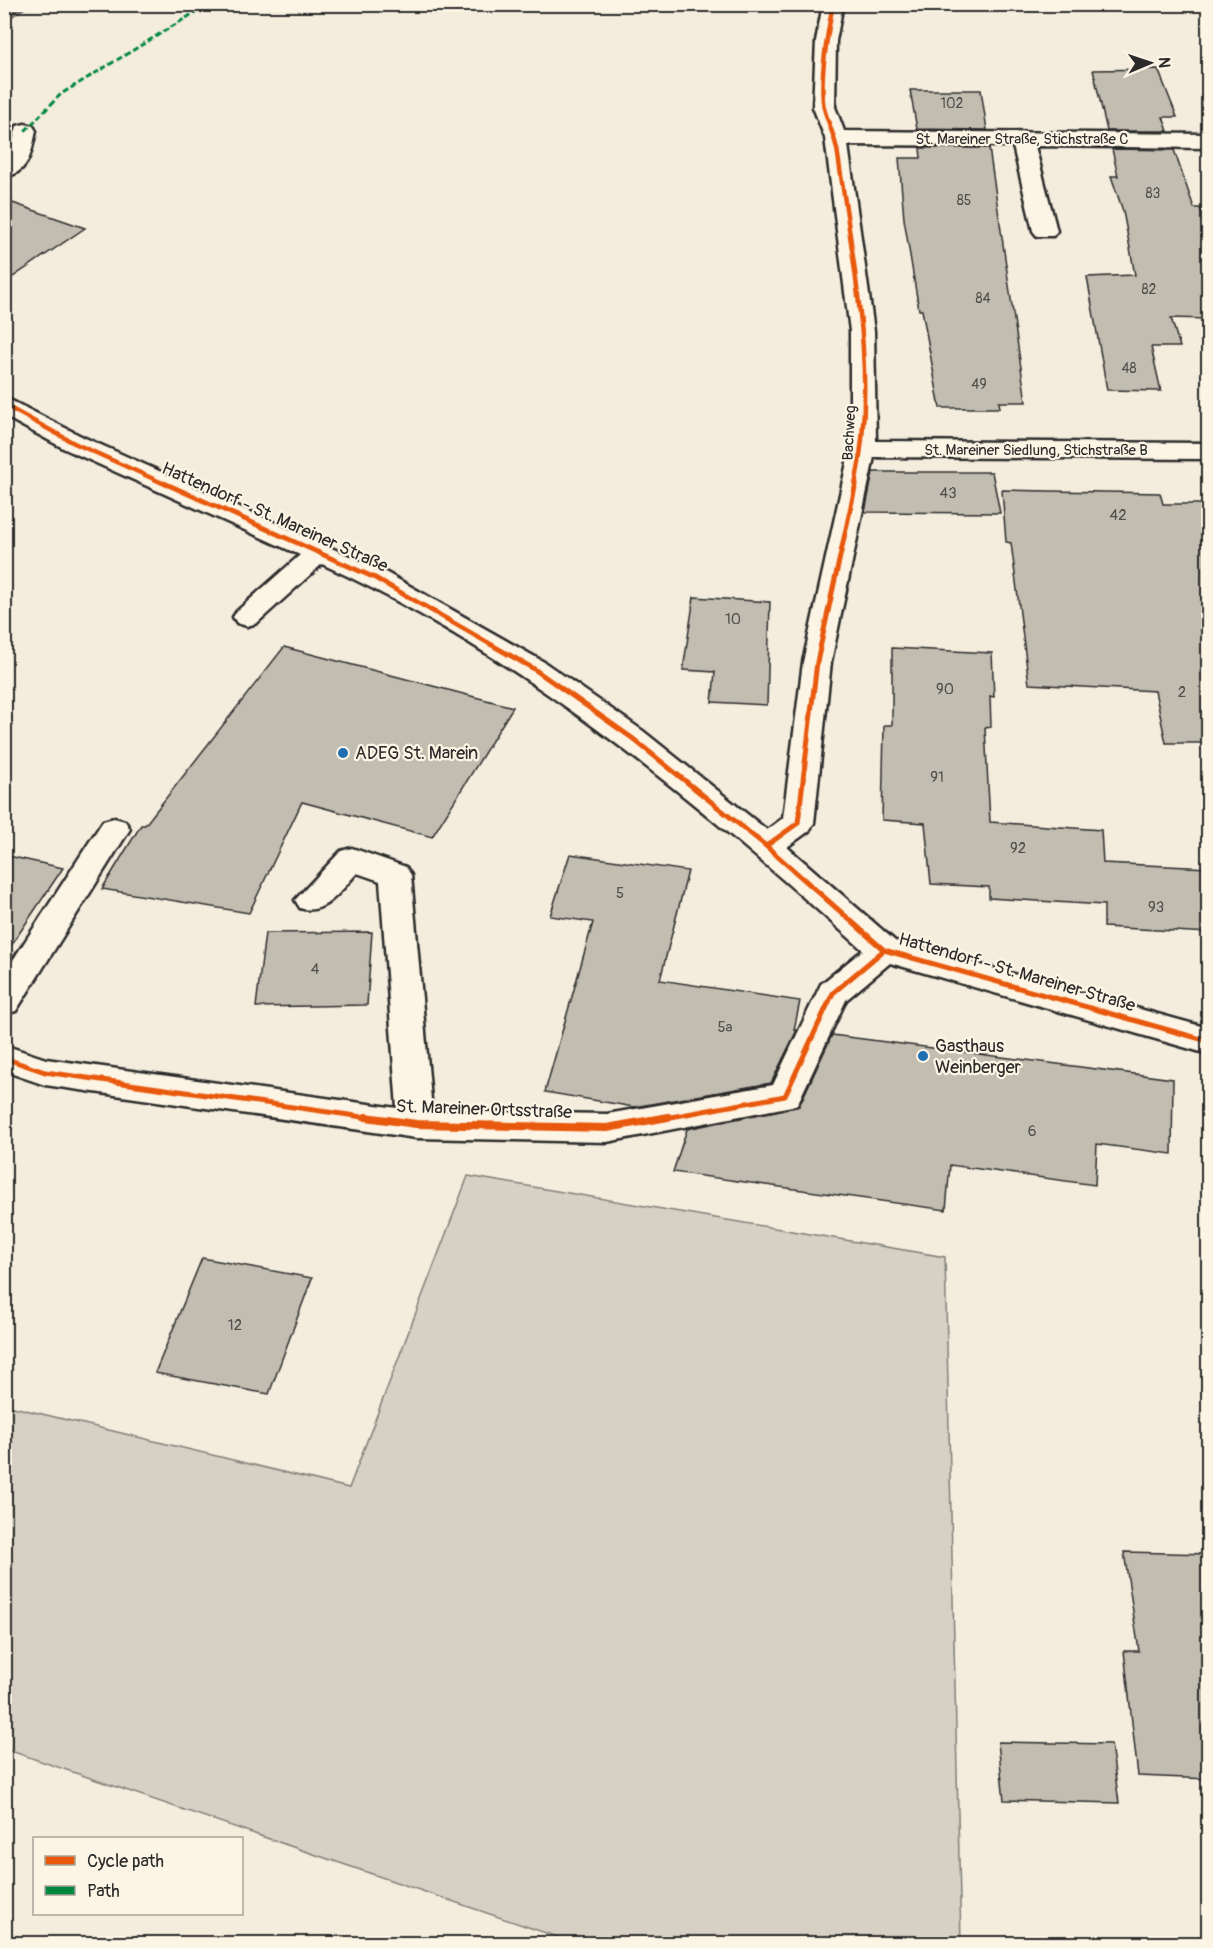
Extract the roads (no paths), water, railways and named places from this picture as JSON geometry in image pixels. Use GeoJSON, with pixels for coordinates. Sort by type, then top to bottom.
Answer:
{"type":"FeatureCollection","features":[{"type":"Feature","properties":{"kind":"street","name":"Bachweg"},"geometry":{"type":"LineString","coordinates":[[766,846],[798,823],[817,662],[863,449],[862,331],[836,138],[824,107],[826,40],[833,4]]}},
{"type":"Feature","properties":{"kind":"street"},"geometry":{"type":"LineString","coordinates":[[4,171],[18,162],[25,131]]}},
{"type":"Feature","properties":{"kind":"street","name":"St. Mareiner Straße, Stichstraße C"},"geometry":{"type":"LineString","coordinates":[[836,138],[1209,141]]}},
{"type":"Feature","properties":{"kind":"street"},"geometry":{"type":"LineString","coordinates":[[1022,140],[1045,231]]}},
{"type":"Feature","properties":{"kind":"street","name":"Hattendorf - St. Mareiner Straße"},"geometry":{"type":"LineString","coordinates":[[4,405],[74,443],[375,578],[534,669],[632,738],[766,846],[885,950],[1209,1041]]}},
{"type":"Feature","properties":{"kind":"street","name":"St. Mareiner Siedlung, Stichstraße B"},"geometry":{"type":"LineString","coordinates":[[863,449],[1209,451]]}},
{"type":"Feature","properties":{"kind":"street"},"geometry":{"type":"LineString","coordinates":[[247,617],[320,552]]}},
{"type":"Feature","properties":{"kind":"street"},"geometry":{"type":"LineString","coordinates":[[4,1002],[114,829]]}},
{"type":"Feature","properties":{"kind":"street"},"geometry":{"type":"LineString","coordinates":[[311,900],[352,859],[396,875],[416,1124]]}},
{"type":"Feature","properties":{"kind":"street","name":"St. Mareiner Ortsstraße"},"geometry":{"type":"LineString","coordinates":[[4,1058],[45,1072],[416,1124],[607,1128],[785,1096],[833,993],[885,950]]}},
{"type":"Feature","properties":{"kind":"waterway"},"geometry":{"type":"LineString","coordinates":[[4,20],[27,4]]}},
{"type":"Feature","properties":{"kind":"place","name":"ADEG St. Marein"},"geometry":{"type":"Point","coordinates":[343,753]}},
{"type":"Feature","properties":{"kind":"place","name":"Gasthaus Weinberger"},"geometry":{"type":"Point","coordinates":[923,1056]}}]}
